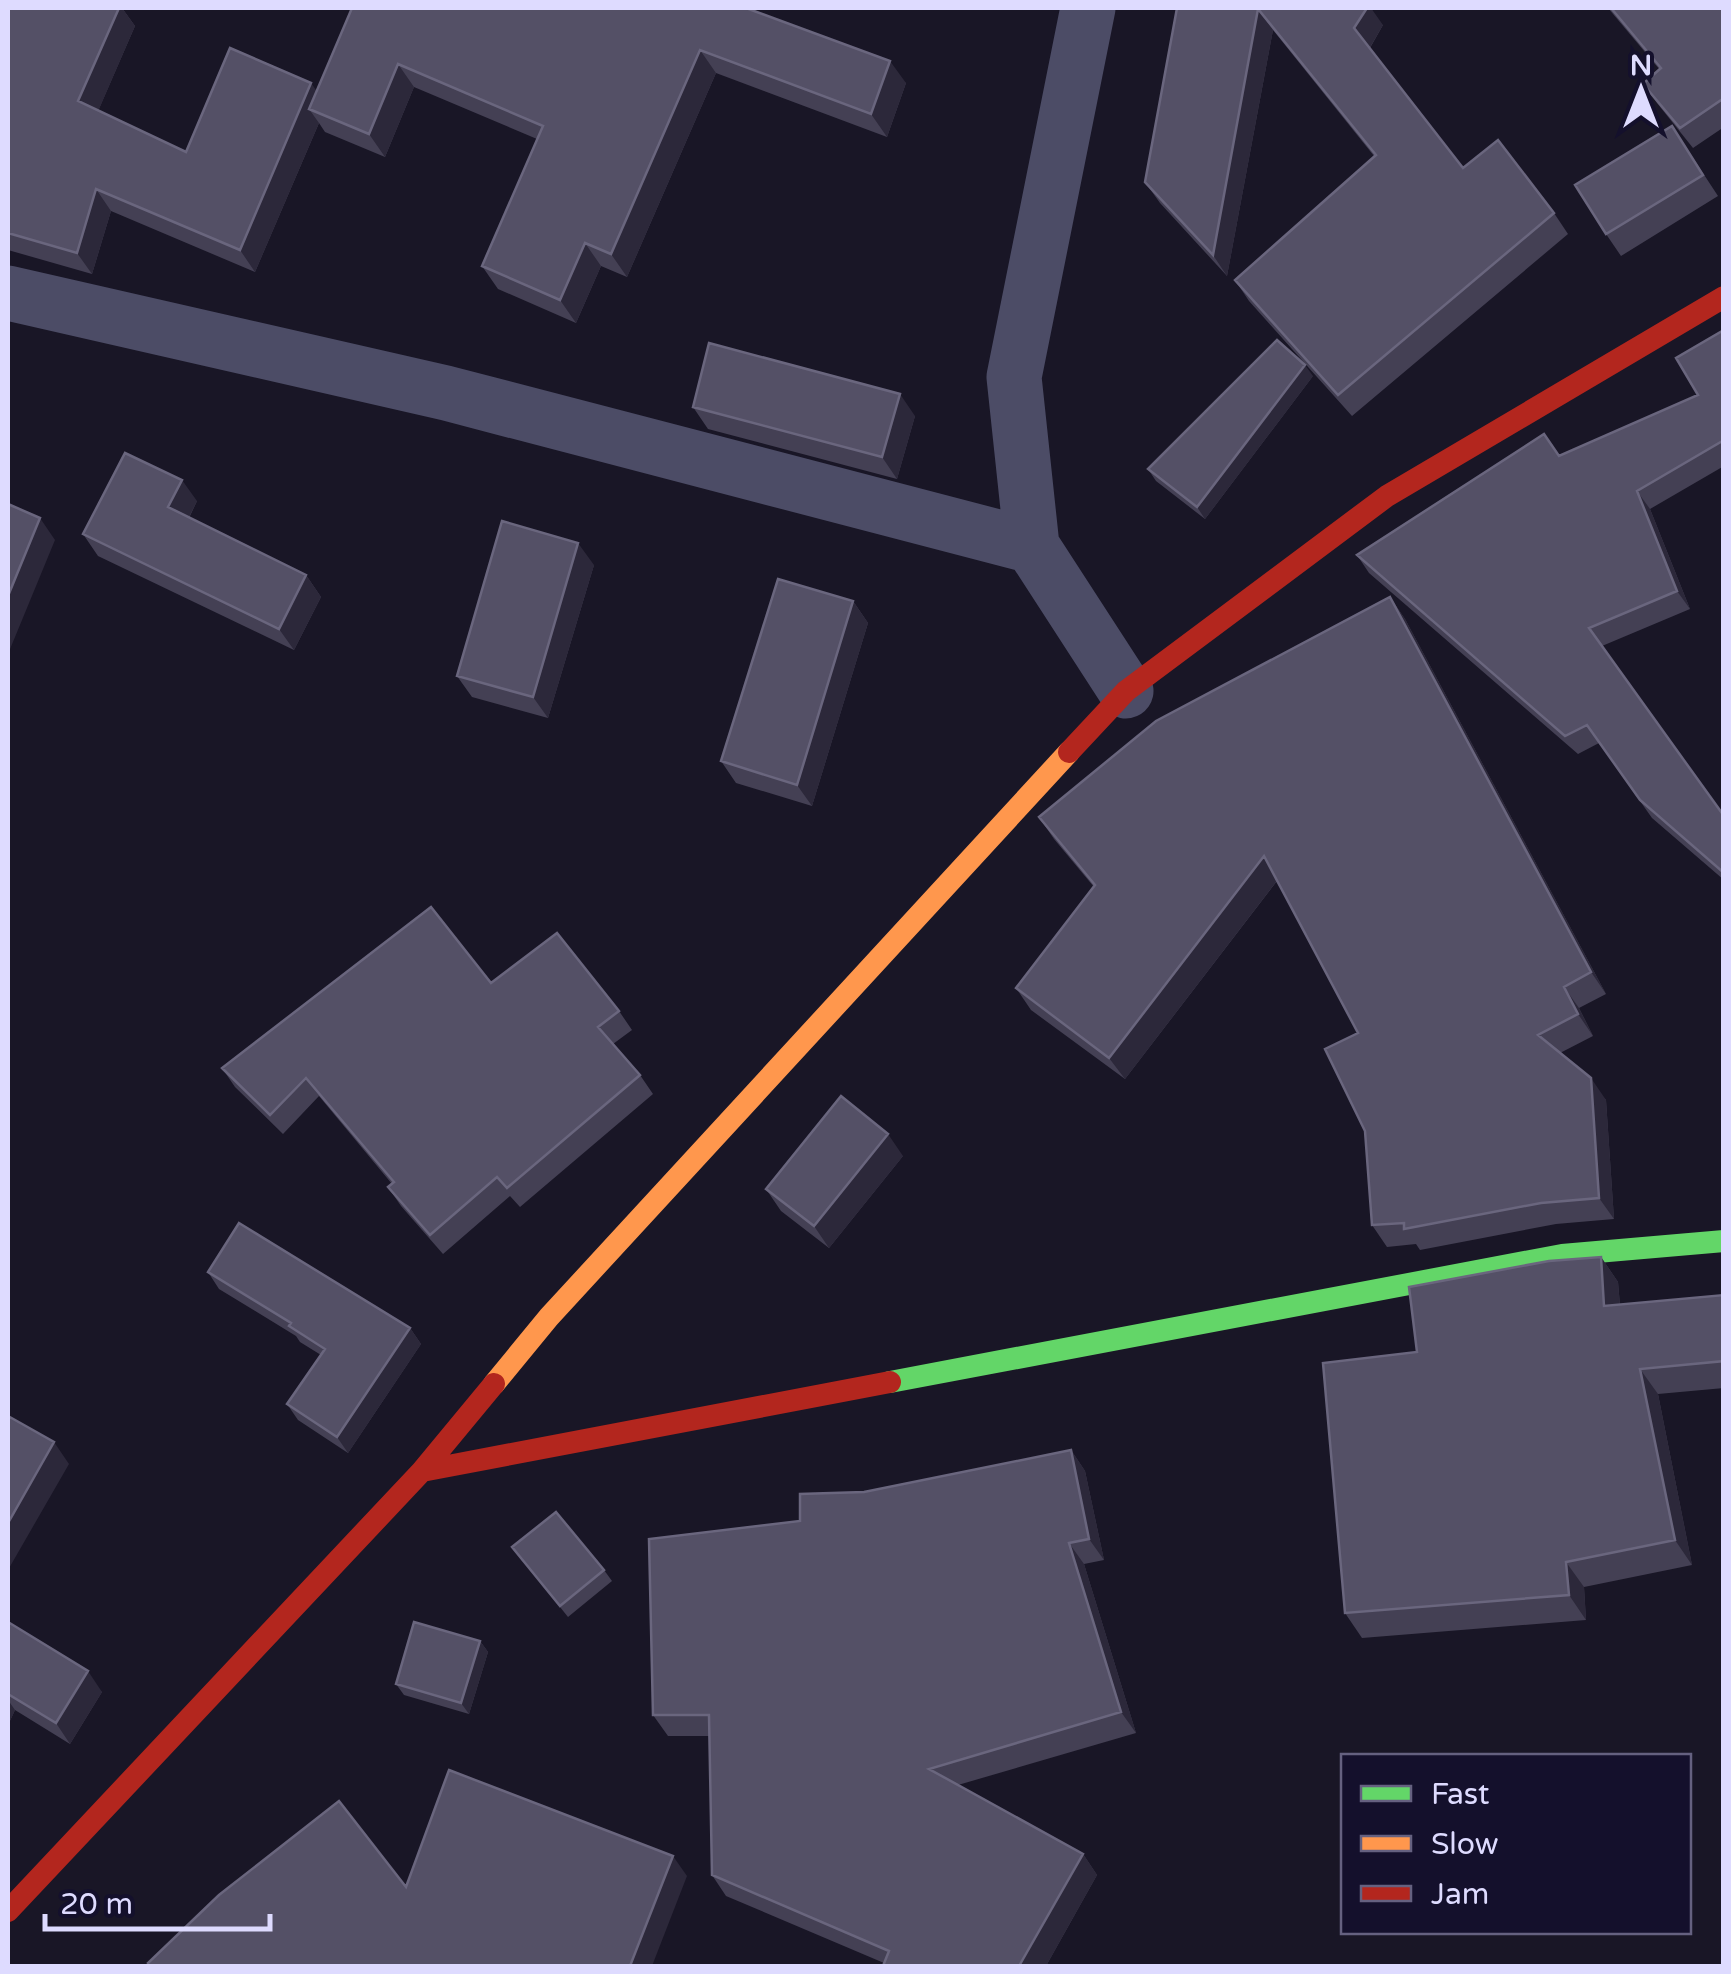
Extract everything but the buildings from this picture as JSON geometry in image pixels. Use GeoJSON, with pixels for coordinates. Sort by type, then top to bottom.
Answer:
{"type":"FeatureCollection","features":[{"type":"Feature","properties":{"kind":"street"},"geometry":{"type":"LineString","coordinates":[[1088,8],[1014,377],[1032,546],[1126,691]]}},
{"type":"Feature","properties":{"kind":"street"},"geometry":{"type":"LineString","coordinates":[[8,293],[446,394],[1032,546]]}},
{"type":"Feature","properties":{"kind":"street"},"geometry":{"type":"LineString","coordinates":[[8,1912],[422,1471],[549,1317],[1126,691],[1387,496],[1724,297]]}},
{"type":"Feature","properties":{"kind":"street"},"geometry":{"type":"LineString","coordinates":[[422,1471],[1562,1255],[1724,1240]]}},
{"type":"Feature","properties":{"kind":"traffic: fast"},"geometry":{"type":"LineString","coordinates":[[890,1382],[1562,1255],[1724,1241]]}},
{"type":"Feature","properties":{"kind":"traffic: slow"},"geometry":{"type":"LineString","coordinates":[[494,1384],[549,1317],[1069,752]]}},
{"type":"Feature","properties":{"kind":"traffic: jam"},"geometry":{"type":"LineString","coordinates":[[1069,752],[1126,691],[1387,496],[1724,297]]}},
{"type":"Feature","properties":{"kind":"traffic: jam"},"geometry":{"type":"LineString","coordinates":[[422,1471],[890,1382]]}},
{"type":"Feature","properties":{"kind":"traffic: jam"},"geometry":{"type":"LineString","coordinates":[[8,1911],[422,1471],[494,1384]]}}]}
